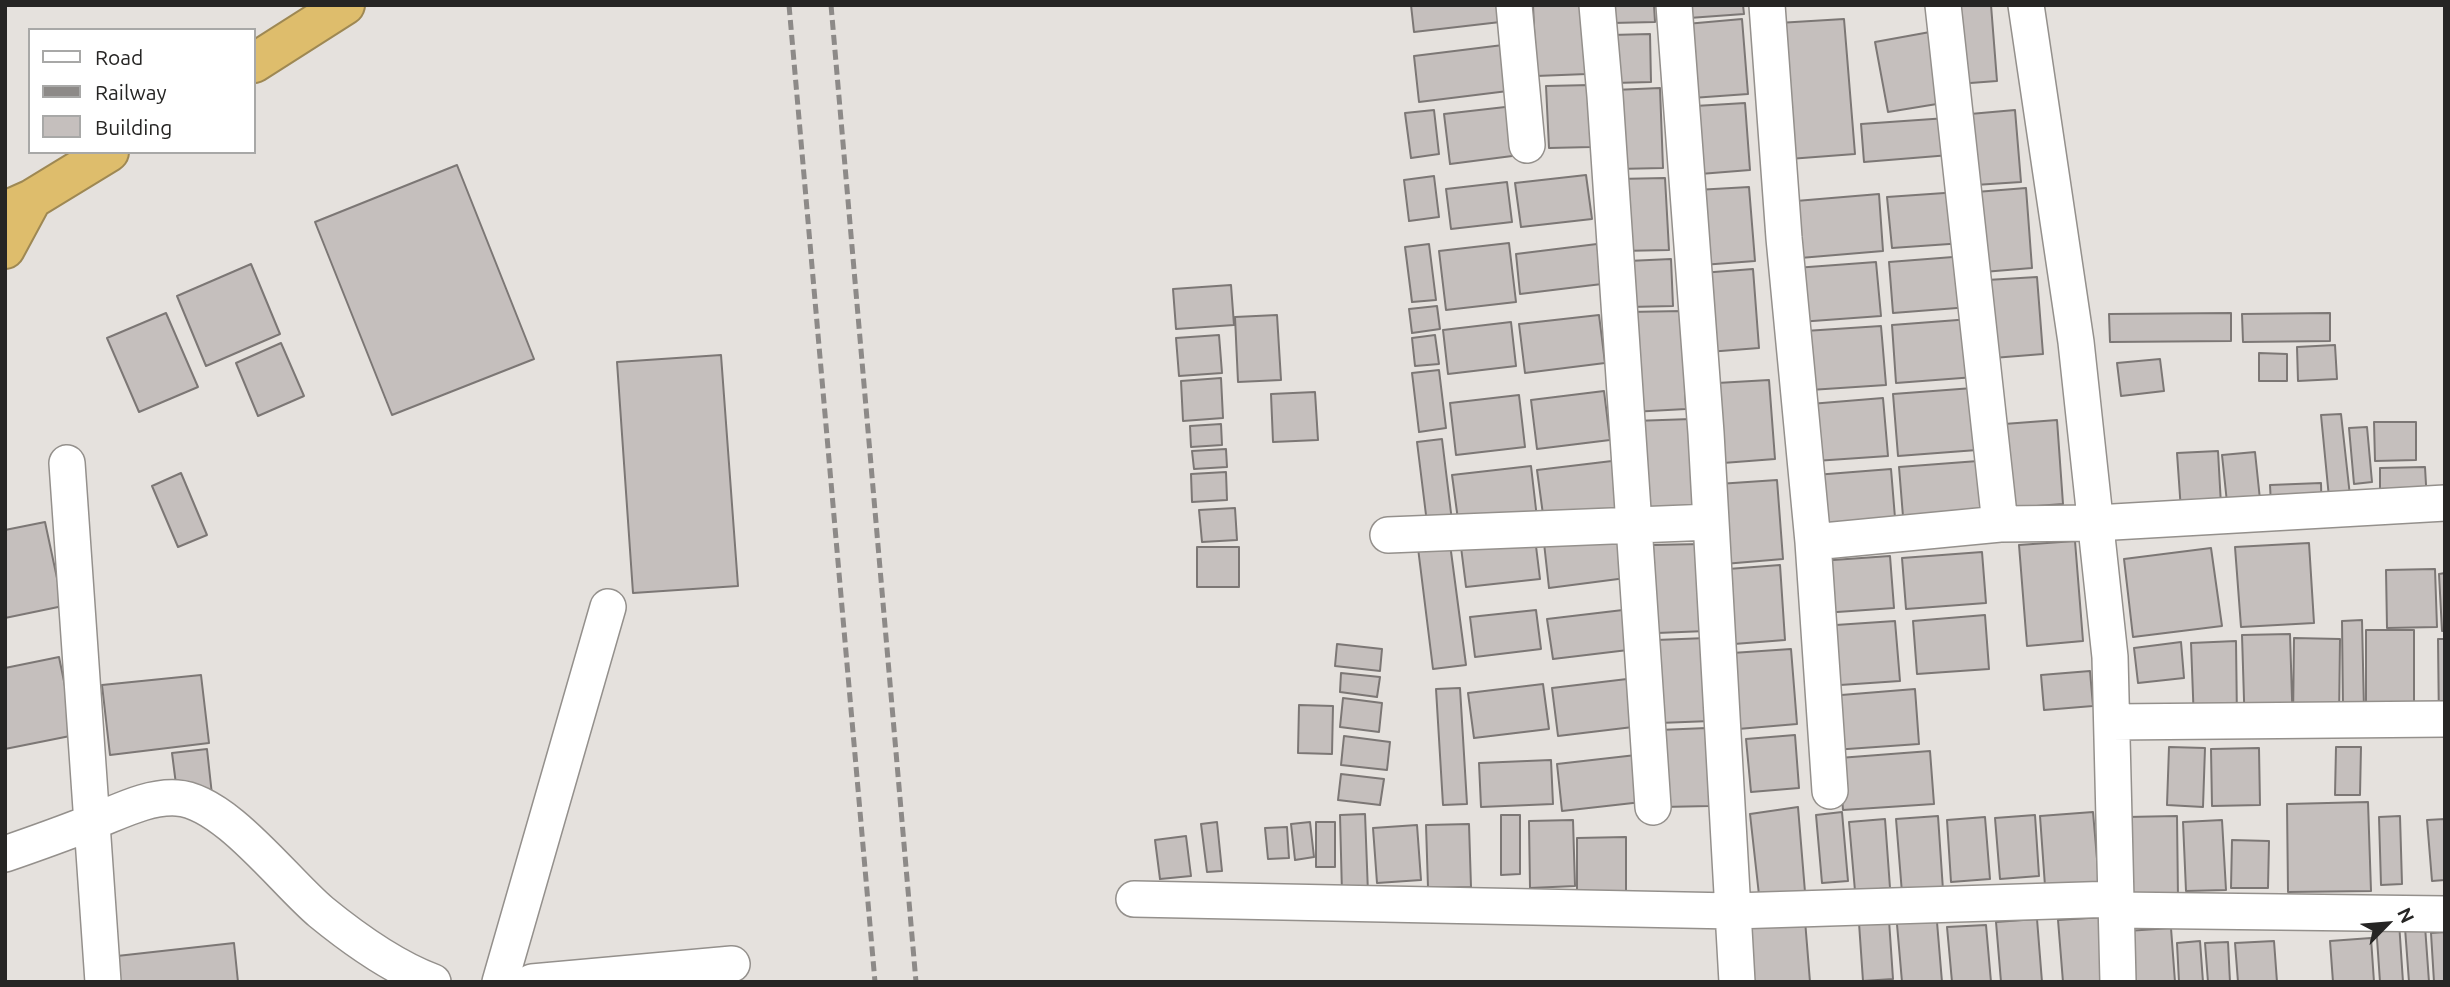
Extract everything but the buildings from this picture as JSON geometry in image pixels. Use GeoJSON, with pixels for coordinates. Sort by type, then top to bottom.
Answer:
{"type":"FeatureCollection","features":[{"type":"Feature","properties":{"kind":"highway"},"geometry":{"type":"LineString","coordinates":[[256,62],[345,5]]}},
{"type":"Feature","properties":{"kind":"highway"},"geometry":{"type":"LineString","coordinates":[[5,249],[19,205],[106,154]]}},
{"type":"Feature","properties":{"kind":"street"},"geometry":{"type":"LineString","coordinates":[[1514,5],[1527,145]]}},
{"type":"Feature","properties":{"kind":"street"},"geometry":{"type":"LineString","coordinates":[[1597,5],[1653,807]]}},
{"type":"Feature","properties":{"kind":"street"},"geometry":{"type":"LineString","coordinates":[[1674,5],[1711,522],[1737,982]]}},
{"type":"Feature","properties":{"kind":"street"},"geometry":{"type":"LineString","coordinates":[[1767,5],[1784,238],[1813,542],[1830,791]]}},
{"type":"Feature","properties":{"kind":"street"},"geometry":{"type":"LineString","coordinates":[[1943,5],[2000,524]]}},
{"type":"Feature","properties":{"kind":"street"},"geometry":{"type":"LineString","coordinates":[[2026,5],[2076,342],[2110,657],[2118,982]]}},
{"type":"Feature","properties":{"kind":"street"},"geometry":{"type":"LineString","coordinates":[[67,463],[103,982]]}},
{"type":"Feature","properties":{"kind":"street"},"geometry":{"type":"LineString","coordinates":[[1813,542],[2000,524],[2096,523],[2445,503]]}},
{"type":"Feature","properties":{"kind":"street"},"geometry":{"type":"LineString","coordinates":[[1388,535],[1711,522]]}},
{"type":"Feature","properties":{"kind":"street"},"geometry":{"type":"LineString","coordinates":[[500,982],[608,607]]}},
{"type":"Feature","properties":{"kind":"street"},"geometry":{"type":"LineString","coordinates":[[2112,722],[2445,719]]}},
{"type":"Feature","properties":{"kind":"street"},"geometry":{"type":"LineString","coordinates":[[5,854],[145,802],[177,798],[202,805],[232,825],[320,911],[367,946],[416,976],[433,982]]}},
{"type":"Feature","properties":{"kind":"street"},"geometry":{"type":"LineString","coordinates":[[1134,900],[1733,911],[2117,905],[2445,914]]}},
{"type":"Feature","properties":{"kind":"street"},"geometry":{"type":"LineString","coordinates":[[533,982],[732,964]]}},
{"type":"Feature","properties":{"kind":"railway"},"geometry":{"type":"LineString","coordinates":[[789,5],[875,982]]}},
{"type":"Feature","properties":{"kind":"railway"},"geometry":{"type":"LineString","coordinates":[[831,5],[916,982]]}}]}
